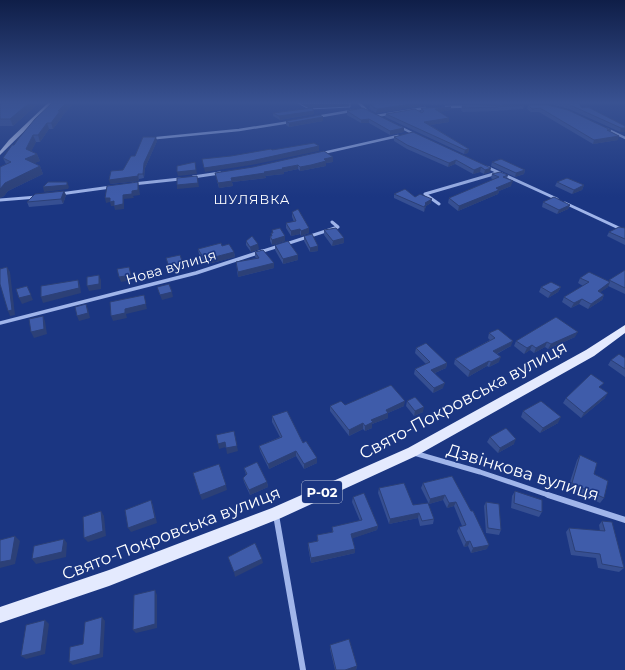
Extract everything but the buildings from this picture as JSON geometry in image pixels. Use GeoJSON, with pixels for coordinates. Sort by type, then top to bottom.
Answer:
{"type":"FeatureCollection","features":[{"type":"Feature","properties":{"kind":"main road","name":"Свято-Покровська вулиця"},"geometry":{"type":"LineString","coordinates":[[0,614],[109,578],[276,513],[412,452],[590,353],[625,328]]}},
{"type":"Feature","properties":{"kind":"street"},"geometry":{"type":"LineString","coordinates":[[0,154],[18,134]]}},
{"type":"Feature","properties":{"kind":"street"},"geometry":{"type":"LineString","coordinates":[[157,138],[195,134]]}},
{"type":"Feature","properties":{"kind":"street"},"geometry":{"type":"LineString","coordinates":[[320,154],[406,134]]}},
{"type":"Feature","properties":{"kind":"street"},"geometry":{"type":"LineString","coordinates":[[486,167],[625,231]]}},
{"type":"Feature","properties":{"kind":"street"},"geometry":{"type":"LineString","coordinates":[[191,178],[221,173]]}},
{"type":"Feature","properties":{"kind":"street"},"geometry":{"type":"LineString","coordinates":[[439,204],[425,194],[500,173]]}},
{"type":"Feature","properties":{"kind":"street"},"geometry":{"type":"LineString","coordinates":[[131,184],[183,178]]}},
{"type":"Feature","properties":{"kind":"street"},"geometry":{"type":"LineString","coordinates":[[53,195],[116,186]]}},
{"type":"Feature","properties":{"kind":"street"},"geometry":{"type":"LineString","coordinates":[[0,200],[45,196]]}},
{"type":"Feature","properties":{"kind":"street","name":"Нова вулиця"},"geometry":{"type":"LineString","coordinates":[[0,323],[196,273],[338,227],[332,222]]}},
{"type":"Feature","properties":{"kind":"street","name":"Дзвінкова вулиця"},"geometry":{"type":"LineString","coordinates":[[412,452],[488,474],[625,520]]}},
{"type":"Feature","properties":{"kind":"street"},"geometry":{"type":"LineString","coordinates":[[276,513],[303,670]]}},
{"type":"Feature","properties":{"kind":"district","name":"ШУЛЯВКА"},"geometry":{"type":"Point","coordinates":[252,199]}}]}
